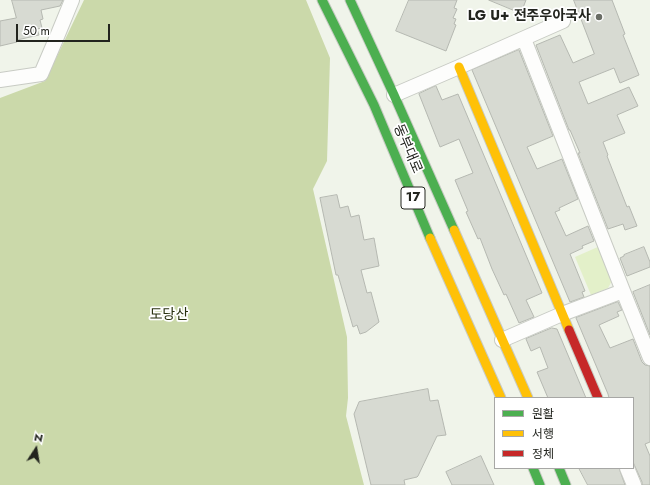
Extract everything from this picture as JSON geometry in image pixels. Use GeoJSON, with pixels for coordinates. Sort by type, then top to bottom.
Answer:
{"type":"FeatureCollection","features":[{"type":"Feature","properties":{"kind":"main road","name":"동부대로"},"geometry":{"type":"LineString","coordinates":[[322,0],[374,105],[430,239],[501,397]]}},
{"type":"Feature","properties":{"kind":"main road","name":"동부대로"},"geometry":{"type":"LineString","coordinates":[[350,0],[394,95],[528,397]]}},
{"type":"Feature","properties":{"kind":"main road"},"geometry":{"type":"LineString","coordinates":[[459,67],[598,397]]}},
{"type":"Feature","properties":{"kind":"main road"},"geometry":{"type":"LineString","coordinates":[[532,469],[540,485]]}},
{"type":"Feature","properties":{"kind":"main road"},"geometry":{"type":"LineString","coordinates":[[559,469],[566,485]]}},
{"type":"Feature","properties":{"kind":"street"},"geometry":{"type":"LineString","coordinates":[[0,80],[41,74],[72,0]]}},
{"type":"Feature","properties":{"kind":"street"},"geometry":{"type":"LineString","coordinates":[[394,95],[563,21]]}},
{"type":"Feature","properties":{"kind":"street"},"geometry":{"type":"LineString","coordinates":[[524,39],[650,358]]}},
{"type":"Feature","properties":{"kind":"street"},"geometry":{"type":"LineString","coordinates":[[502,340],[562,314],[623,291]]}},
{"type":"Feature","properties":{"kind":"street"},"geometry":{"type":"LineString","coordinates":[[627,469],[634,485]]}},
{"type":"Feature","properties":{"kind":"green space","name":"도당산"},"geometry":{"type":"Polygon","coordinates":[[[84,0],[306,0],[330,58],[327,161],[313,189],[347,337],[348,398],[346,416],[364,485],[0,485],[0,98],[45,81],[84,0]]]}},
{"type":"Feature","properties":{"kind":"green space"},"geometry":{"type":"Polygon","coordinates":[[[600,246],[613,279],[608,288],[591,295],[575,257],[600,246]]]}},
{"type":"Feature","properties":{"kind":"building"},"geometry":{"type":"Polygon","coordinates":[[[12,0],[63,0],[60,6],[41,10],[43,19],[40,20],[42,28],[37,29],[39,35],[0,46],[0,21],[16,18],[12,0]]]}},
{"type":"Feature","properties":{"kind":"building"},"geometry":{"type":"Polygon","coordinates":[[[409,0],[457,0],[454,8],[457,9],[453,18],[456,19],[454,24],[456,25],[446,51],[396,31],[409,0]]]}},
{"type":"Feature","properties":{"kind":"building"},"geometry":{"type":"Polygon","coordinates":[[[489,0],[526,0],[521,13],[489,0]]]}},
{"type":"Feature","properties":{"kind":"building"},"geometry":{"type":"Polygon","coordinates":[[[574,0],[612,0],[625,34],[623,35],[639,75],[620,83],[614,68],[579,82],[588,104],[629,87],[638,106],[617,115],[625,133],[603,142],[627,207],[629,206],[637,226],[625,230],[623,224],[608,229],[578,153],[580,153],[569,130],[536,45],[560,35],[573,63],[594,54],[574,0]]]}},
{"type":"Feature","properties":{"kind":"building"},"geometry":{"type":"Polygon","coordinates":[[[519,50],[553,136],[527,147],[537,169],[562,159],[578,199],[559,208],[560,210],[555,212],[566,236],[588,226],[594,241],[582,246],[583,248],[570,254],[585,291],[582,292],[584,297],[570,302],[472,70],[519,50]]]}},
{"type":"Feature","properties":{"kind":"building"},"geometry":{"type":"Polygon","coordinates":[[[436,86],[442,100],[458,94],[542,293],[526,300],[534,317],[519,323],[506,294],[504,295],[492,269],[480,238],[478,239],[466,212],[468,211],[455,180],[473,173],[459,139],[440,147],[419,94],[436,86]]]}},
{"type":"Feature","properties":{"kind":"building"},"geometry":{"type":"Polygon","coordinates":[[[337,195],[340,208],[348,206],[351,217],[359,215],[364,240],[374,238],[379,266],[361,270],[367,293],[371,292],[379,322],[366,332],[360,334],[357,325],[353,327],[338,275],[336,275],[320,198],[337,195]]]}},
{"type":"Feature","properties":{"kind":"building"},"geometry":{"type":"Polygon","coordinates":[[[644,247],[650,262],[650,267],[627,276],[620,258],[644,247]]]}},
{"type":"Feature","properties":{"kind":"building"},"geometry":{"type":"Polygon","coordinates":[[[650,285],[650,335],[633,292],[650,285]]]}},
{"type":"Feature","properties":{"kind":"building"},"geometry":{"type":"Polygon","coordinates":[[[618,302],[622,310],[617,312],[619,316],[599,325],[610,348],[633,339],[642,362],[645,365],[650,366],[650,442],[645,444],[650,456],[650,485],[642,485],[634,464],[634,397],[609,397],[576,318],[618,302]]]}},
{"type":"Feature","properties":{"kind":"building"},"geometry":{"type":"Polygon","coordinates":[[[552,328],[557,329],[586,397],[548,397],[537,372],[548,368],[540,347],[531,351],[526,339],[552,328]]]}},
{"type":"Feature","properties":{"kind":"building"},"geometry":{"type":"Polygon","coordinates":[[[428,389],[430,401],[438,400],[446,435],[437,436],[418,476],[404,480],[405,485],[371,485],[354,414],[359,402],[428,389]]]}},
{"type":"Feature","properties":{"kind":"building"},"geometry":{"type":"Polygon","coordinates":[[[481,456],[494,485],[452,485],[446,472],[481,456]]]}},
{"type":"Feature","properties":{"kind":"building"},"geometry":{"type":"Polygon","coordinates":[[[580,469],[619,469],[625,485],[588,485],[580,469]]]}},
{"type":"Feature","properties":{"kind":"traffic: fast"},"geometry":{"type":"LineString","coordinates":[[322,0],[374,105],[430,238]]}},
{"type":"Feature","properties":{"kind":"traffic: fast"},"geometry":{"type":"LineString","coordinates":[[350,0],[454,230]]}},
{"type":"Feature","properties":{"kind":"traffic: fast"},"geometry":{"type":"LineString","coordinates":[[533,469],[540,485]]}},
{"type":"Feature","properties":{"kind":"traffic: fast"},"geometry":{"type":"LineString","coordinates":[[559,469],[566,485]]}},
{"type":"Feature","properties":{"kind":"traffic: slow"},"geometry":{"type":"LineString","coordinates":[[459,67],[569,330]]}},
{"type":"Feature","properties":{"kind":"traffic: slow"},"geometry":{"type":"LineString","coordinates":[[454,230],[528,397]]}},
{"type":"Feature","properties":{"kind":"traffic: slow"},"geometry":{"type":"LineString","coordinates":[[430,238],[501,397]]}},
{"type":"Feature","properties":{"kind":"traffic: jam"},"geometry":{"type":"LineString","coordinates":[[569,330],[598,397]]}},
{"type":"Feature","properties":{"kind":"place","name":"LG U+ 전주우아국사"},"geometry":{"type":"Point","coordinates":[599,17]}}]}
